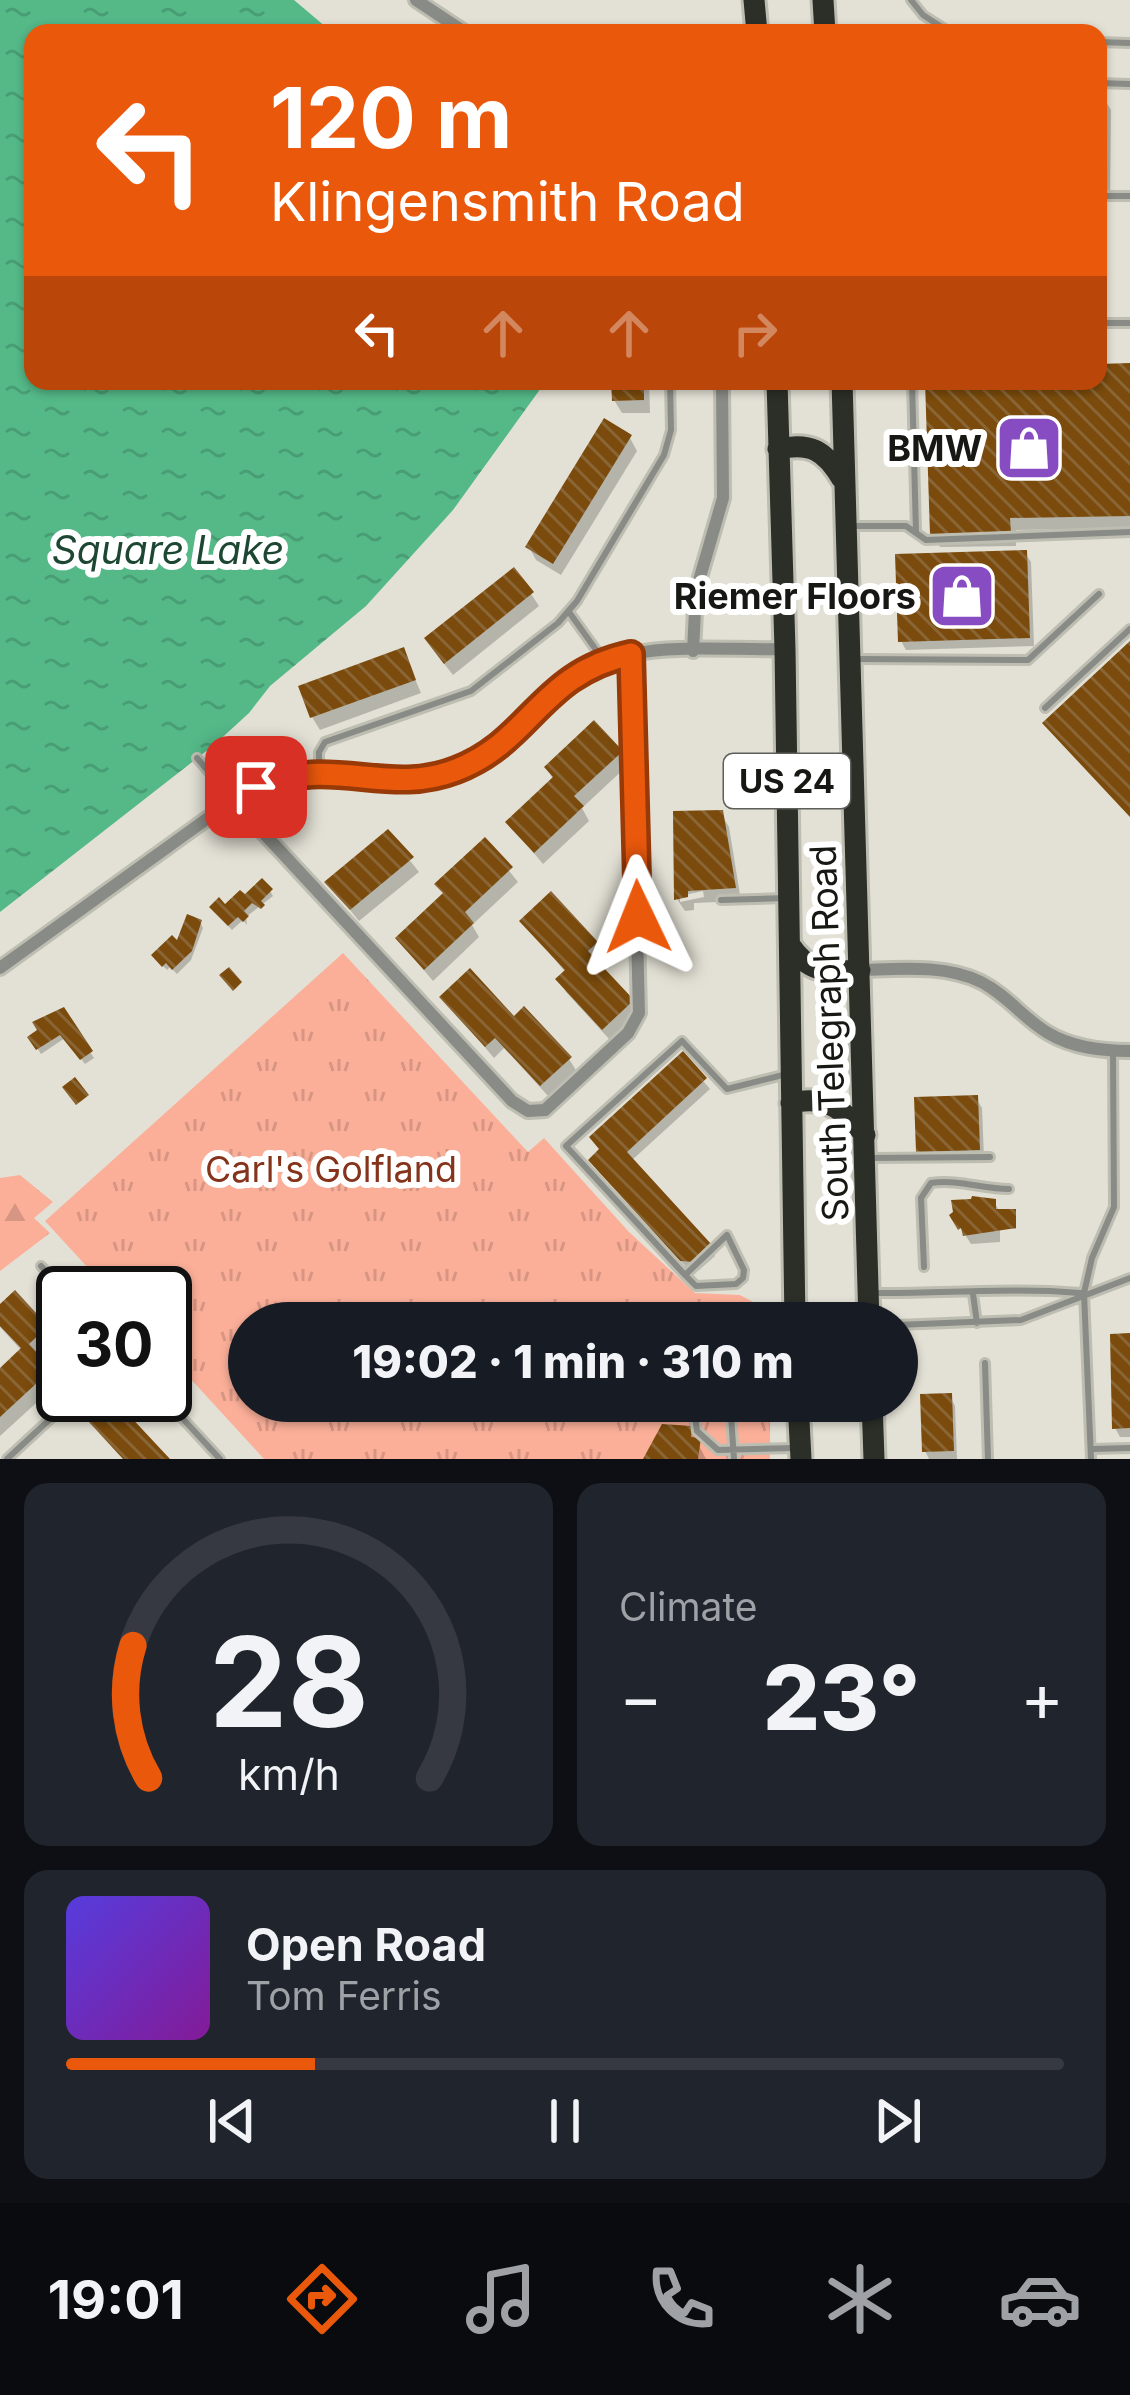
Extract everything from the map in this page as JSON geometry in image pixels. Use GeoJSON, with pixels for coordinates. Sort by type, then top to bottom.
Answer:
{"type":"FeatureCollection","features":[{"type":"Feature","properties":{"kind":"highway","name":"South Telegraph Road"},"geometry":{"type":"LineString","coordinates":[[777,390],[795,1302]]}},
{"type":"Feature","properties":{"kind":"highway","name":"South Telegraph Road"},"geometry":{"type":"LineString","coordinates":[[842,390],[869,1302]]}},
{"type":"Feature","properties":{"kind":"highway"},"geometry":{"type":"LineString","coordinates":[[778,449],[801,444],[814,449],[843,479]]}},
{"type":"Feature","properties":{"kind":"highway"},"geometry":{"type":"LineString","coordinates":[[790,945],[818,971],[860,970]]}},
{"type":"Feature","properties":{"kind":"highway"},"geometry":{"type":"LineString","coordinates":[[791,1103],[821,1100],[834,1104],[865,1147]]}},
{"type":"Feature","properties":{"kind":"highway"},"geometry":{"type":"LineString","coordinates":[[799,1422],[801,1454]]}},
{"type":"Feature","properties":{"kind":"highway"},"geometry":{"type":"LineString","coordinates":[[873,1422],[874,1459]]}},
{"type":"Feature","properties":{"kind":"street"},"geometry":{"type":"LineString","coordinates":[[416,0],[452,24]]}},
{"type":"Feature","properties":{"kind":"street"},"geometry":{"type":"LineString","coordinates":[[693,651],[696,591],[722,505],[722,390]]}},
{"type":"Feature","properties":{"kind":"street"},"geometry":{"type":"LineString","coordinates":[[0,968],[233,800],[276,778],[319,771],[398,780],[454,771],[498,747],[566,680],[604,661],[631,654],[785,649]]}},
{"type":"Feature","properties":{"kind":"street"},"geometry":{"type":"LineString","coordinates":[[233,800],[512,1101],[528,1111],[548,1108],[628,1033],[639,1013],[631,654]]}},
{"type":"Feature","properties":{"kind":"street"},"geometry":{"type":"LineString","coordinates":[[860,970],[940,971],[976,979],[1048,1033],[1073,1044],[1130,1051]]}},
{"type":"Feature","properties":{"kind":"lane"},"geometry":{"type":"LineString","coordinates":[[911,0],[936,24]]}},
{"type":"Feature","properties":{"kind":"lane"},"geometry":{"type":"LineString","coordinates":[[319,771],[319,752],[326,742],[470,691],[569,612],[664,455],[671,430],[670,390]]}},
{"type":"Feature","properties":{"kind":"lane"},"geometry":{"type":"LineString","coordinates":[[912,390],[916,532]]}},
{"type":"Feature","properties":{"kind":"lane"},"geometry":{"type":"LineString","coordinates":[[844,526],[906,526],[926,540],[1130,532]]}},
{"type":"Feature","properties":{"kind":"lane"},"geometry":{"type":"LineString","coordinates":[[848,659],[1028,660],[1099,593]]}},
{"type":"Feature","properties":{"kind":"lane"},"geometry":{"type":"LineString","coordinates":[[569,612],[604,661]]}},
{"type":"Feature","properties":{"kind":"lane"},"geometry":{"type":"LineString","coordinates":[[1045,708],[1130,629]]}},
{"type":"Feature","properties":{"kind":"lane"},"geometry":{"type":"LineString","coordinates":[[197,758],[233,800]]}},
{"type":"Feature","properties":{"kind":"lane"},"geometry":{"type":"LineString","coordinates":[[722,900],[789,898]]}},
{"type":"Feature","properties":{"kind":"lane"},"geometry":{"type":"LineString","coordinates":[[685,1275],[727,1235],[744,1270],[736,1284],[696,1286],[685,1275],[566,1146],[682,1041],[727,1089],[791,1073]]}},
{"type":"Feature","properties":{"kind":"lane"},"geometry":{"type":"LineString","coordinates":[[1114,1051],[1114,1207],[1092,1258],[1084,1294],[1091,1454],[1130,1448]]}},
{"type":"Feature","properties":{"kind":"lane"},"geometry":{"type":"LineString","coordinates":[[865,1147],[990,1156]]}},
{"type":"Feature","properties":{"kind":"lane"},"geometry":{"type":"LineString","coordinates":[[925,1267],[921,1198],[931,1183],[963,1181],[1009,1189]]}},
{"type":"Feature","properties":{"kind":"lane"},"geometry":{"type":"LineString","coordinates":[[918,1324],[1021,1320],[1130,1278]]}},
{"type":"Feature","properties":{"kind":"lane"},"geometry":{"type":"LineString","coordinates":[[869,1293],[973,1294],[1012,1289],[1084,1294]]}},
{"type":"Feature","properties":{"kind":"lane"},"geometry":{"type":"LineString","coordinates":[[973,1294],[976,1323]]}},
{"type":"Feature","properties":{"kind":"lane"},"geometry":{"type":"LineString","coordinates":[[985,1363],[988,1459]]}},
{"type":"Feature","properties":{"kind":"lane"},"geometry":{"type":"LineString","coordinates":[[7,1459],[47,1422]]}},
{"type":"Feature","properties":{"kind":"lane"},"geometry":{"type":"LineString","coordinates":[[185,1422],[220,1459]]}},
{"type":"Feature","properties":{"kind":"lane"},"geometry":{"type":"LineString","coordinates":[[696,1422],[697,1431],[718,1450],[734,1455],[801,1454]]}},
{"type":"Feature","properties":{"kind":"lane"},"geometry":{"type":"LineString","coordinates":[[732,1422],[734,1455]]}},
{"type":"Feature","properties":{"kind":"green space","name":"Carl's Golfland"},"geometry":{"type":"Polygon","coordinates":[[[343,953],[528,1152],[544,1138],[629,1232],[695,1293],[740,1295],[753,1302],[228,1302],[228,1420],[192,1380],[192,1266],[86,1266],[45,1221],[343,953]]]}},
{"type":"Feature","properties":{"kind":"green space"},"geometry":{"type":"Polygon","coordinates":[[[20,1175],[53,1202],[34,1218],[50,1233],[0,1271],[0,1178],[20,1175]]]}},
{"type":"Feature","properties":{"kind":"green space","name":"Carl's Golfland"},"geometry":{"type":"Polygon","coordinates":[[[230,1422],[770,1422],[770,1459],[264,1459],[230,1422]]]}},
{"type":"Feature","properties":{"kind":"water","name":"Square Lake"},"geometry":{"type":"Polygon","coordinates":[[[0,0],[294,0],[322,24],[24,24],[24,390],[540,390],[453,510],[366,606],[270,686],[214,745],[0,912],[0,0]]]}},
{"type":"Feature","properties":{"kind":"building","name":"BMW"},"geometry":{"type":"Polygon","coordinates":[[[1130,363],[1130,516],[1010,518],[1011,533],[930,535],[925,390],[1107,390],[1107,364],[1130,363]]]}},
{"type":"Feature","properties":{"kind":"building"},"geometry":{"type":"Polygon","coordinates":[[[611,390],[644,390],[644,400],[612,401],[611,390]]]}},
{"type":"Feature","properties":{"kind":"building"},"geometry":{"type":"Polygon","coordinates":[[[604,418],[632,435],[553,564],[525,547],[604,418]]]}},
{"type":"Feature","properties":{"kind":"building","name":"Riemer Floors"},"geometry":{"type":"Polygon","coordinates":[[[1027,550],[1030,638],[898,642],[895,554],[1027,550]]]}},
{"type":"Feature","properties":{"kind":"building"},"geometry":{"type":"Polygon","coordinates":[[[514,567],[534,592],[444,664],[424,638],[514,567]]]}},
{"type":"Feature","properties":{"kind":"building"},"geometry":{"type":"Polygon","coordinates":[[[1130,641],[1130,817],[1042,723],[1130,641]]]}},
{"type":"Feature","properties":{"kind":"building"},"geometry":{"type":"Polygon","coordinates":[[[404,647],[416,680],[310,718],[298,686],[404,647]]]}},
{"type":"Feature","properties":{"kind":"building"},"geometry":{"type":"Polygon","coordinates":[[[594,720],[623,751],[574,796],[584,806],[534,853],[505,822],[553,777],[544,767],[594,720]]]}},
{"type":"Feature","properties":{"kind":"building"},"geometry":{"type":"Polygon","coordinates":[[[723,810],[736,888],[688,891],[688,897],[674,900],[673,811],[723,810]]]}},
{"type":"Feature","properties":{"kind":"building"},"geometry":{"type":"Polygon","coordinates":[[[388,829],[414,857],[350,910],[324,882],[388,829]]]}},
{"type":"Feature","properties":{"kind":"building"},"geometry":{"type":"Polygon","coordinates":[[[485,837],[513,867],[465,912],[474,923],[424,970],[395,938],[443,893],[434,884],[485,837]]]}},
{"type":"Feature","properties":{"kind":"building"},"geometry":{"type":"Polygon","coordinates":[[[262,878],[273,889],[261,901],[265,905],[261,909],[252,903],[244,911],[249,916],[243,922],[238,917],[228,926],[209,907],[219,897],[225,904],[240,890],[245,894],[262,878]]]}},
{"type":"Feature","properties":{"kind":"building"},"geometry":{"type":"Polygon","coordinates":[[[551,891],[598,942],[588,951],[634,1000],[602,1030],[555,979],[565,970],[519,921],[551,891]]]}},
{"type":"Feature","properties":{"kind":"building"},"geometry":{"type":"Polygon","coordinates":[[[187,914],[202,920],[192,951],[172,970],[166,963],[162,967],[151,955],[172,935],[177,940],[187,914]]]}},
{"type":"Feature","properties":{"kind":"building"},"geometry":{"type":"Polygon","coordinates":[[[229,967],[242,982],[233,991],[219,975],[229,967]]]}},
{"type":"Feature","properties":{"kind":"building"},"geometry":{"type":"Polygon","coordinates":[[[470,968],[514,1016],[524,1006],[572,1057],[540,1086],[495,1038],[485,1047],[439,997],[470,968]]]}},
{"type":"Feature","properties":{"kind":"building"},"geometry":{"type":"Polygon","coordinates":[[[64,1007],[93,1051],[80,1060],[60,1035],[36,1050],[27,1037],[37,1030],[32,1022],[64,1007]]]}},
{"type":"Feature","properties":{"kind":"building"},"geometry":{"type":"Polygon","coordinates":[[[683,1051],[707,1078],[627,1152],[712,1245],[694,1262],[680,1261],[588,1160],[599,1149],[589,1137],[683,1051]]]}},
{"type":"Feature","properties":{"kind":"building"},"geometry":{"type":"Polygon","coordinates":[[[75,1077],[89,1095],[76,1105],[62,1087],[75,1077]]]}},
{"type":"Feature","properties":{"kind":"building"},"geometry":{"type":"Polygon","coordinates":[[[978,1095],[980,1150],[916,1152],[914,1097],[978,1095]]]}},
{"type":"Feature","properties":{"kind":"building"},"geometry":{"type":"Polygon","coordinates":[[[996,1199],[996,1209],[1016,1209],[1016,1228],[963,1236],[949,1215],[951,1200],[996,1199]]]}},
{"type":"Feature","properties":{"kind":"building"},"geometry":{"type":"Polygon","coordinates":[[[15,1290],[36,1313],[36,1337],[29,1344],[36,1352],[36,1384],[0,1417],[0,1368],[21,1348],[0,1326],[0,1304],[15,1290]]]}},
{"type":"Feature","properties":{"kind":"building"},"geometry":{"type":"Polygon","coordinates":[[[1130,1333],[1130,1428],[1112,1429],[1110,1334],[1130,1333]]]}},
{"type":"Feature","properties":{"kind":"building"},"geometry":{"type":"Polygon","coordinates":[[[952,1393],[954,1451],[922,1452],[920,1394],[952,1393]]]}},
{"type":"Feature","properties":{"kind":"building"},"geometry":{"type":"Polygon","coordinates":[[[89,1422],[135,1422],[170,1459],[123,1459],[89,1422]]]}},
{"type":"Feature","properties":{"kind":"building"},"geometry":{"type":"Polygon","coordinates":[[[662,1424],[692,1426],[691,1437],[701,1438],[698,1459],[643,1459],[662,1424]]]}},
{"type":"Feature","properties":{"kind":"place","name":"BMW"},"geometry":{"type":"Point","coordinates":[1029,448]}},
{"type":"Feature","properties":{"kind":"place","name":"Riemer Floors"},"geometry":{"type":"Point","coordinates":[962,596]}},
{"type":"Feature","properties":{"kind":"route"},"geometry":{"type":"LineString","coordinates":[[256,787],[302,772],[414,780],[454,771],[498,747],[572,676],[631,654],[638,917]]}}]}
